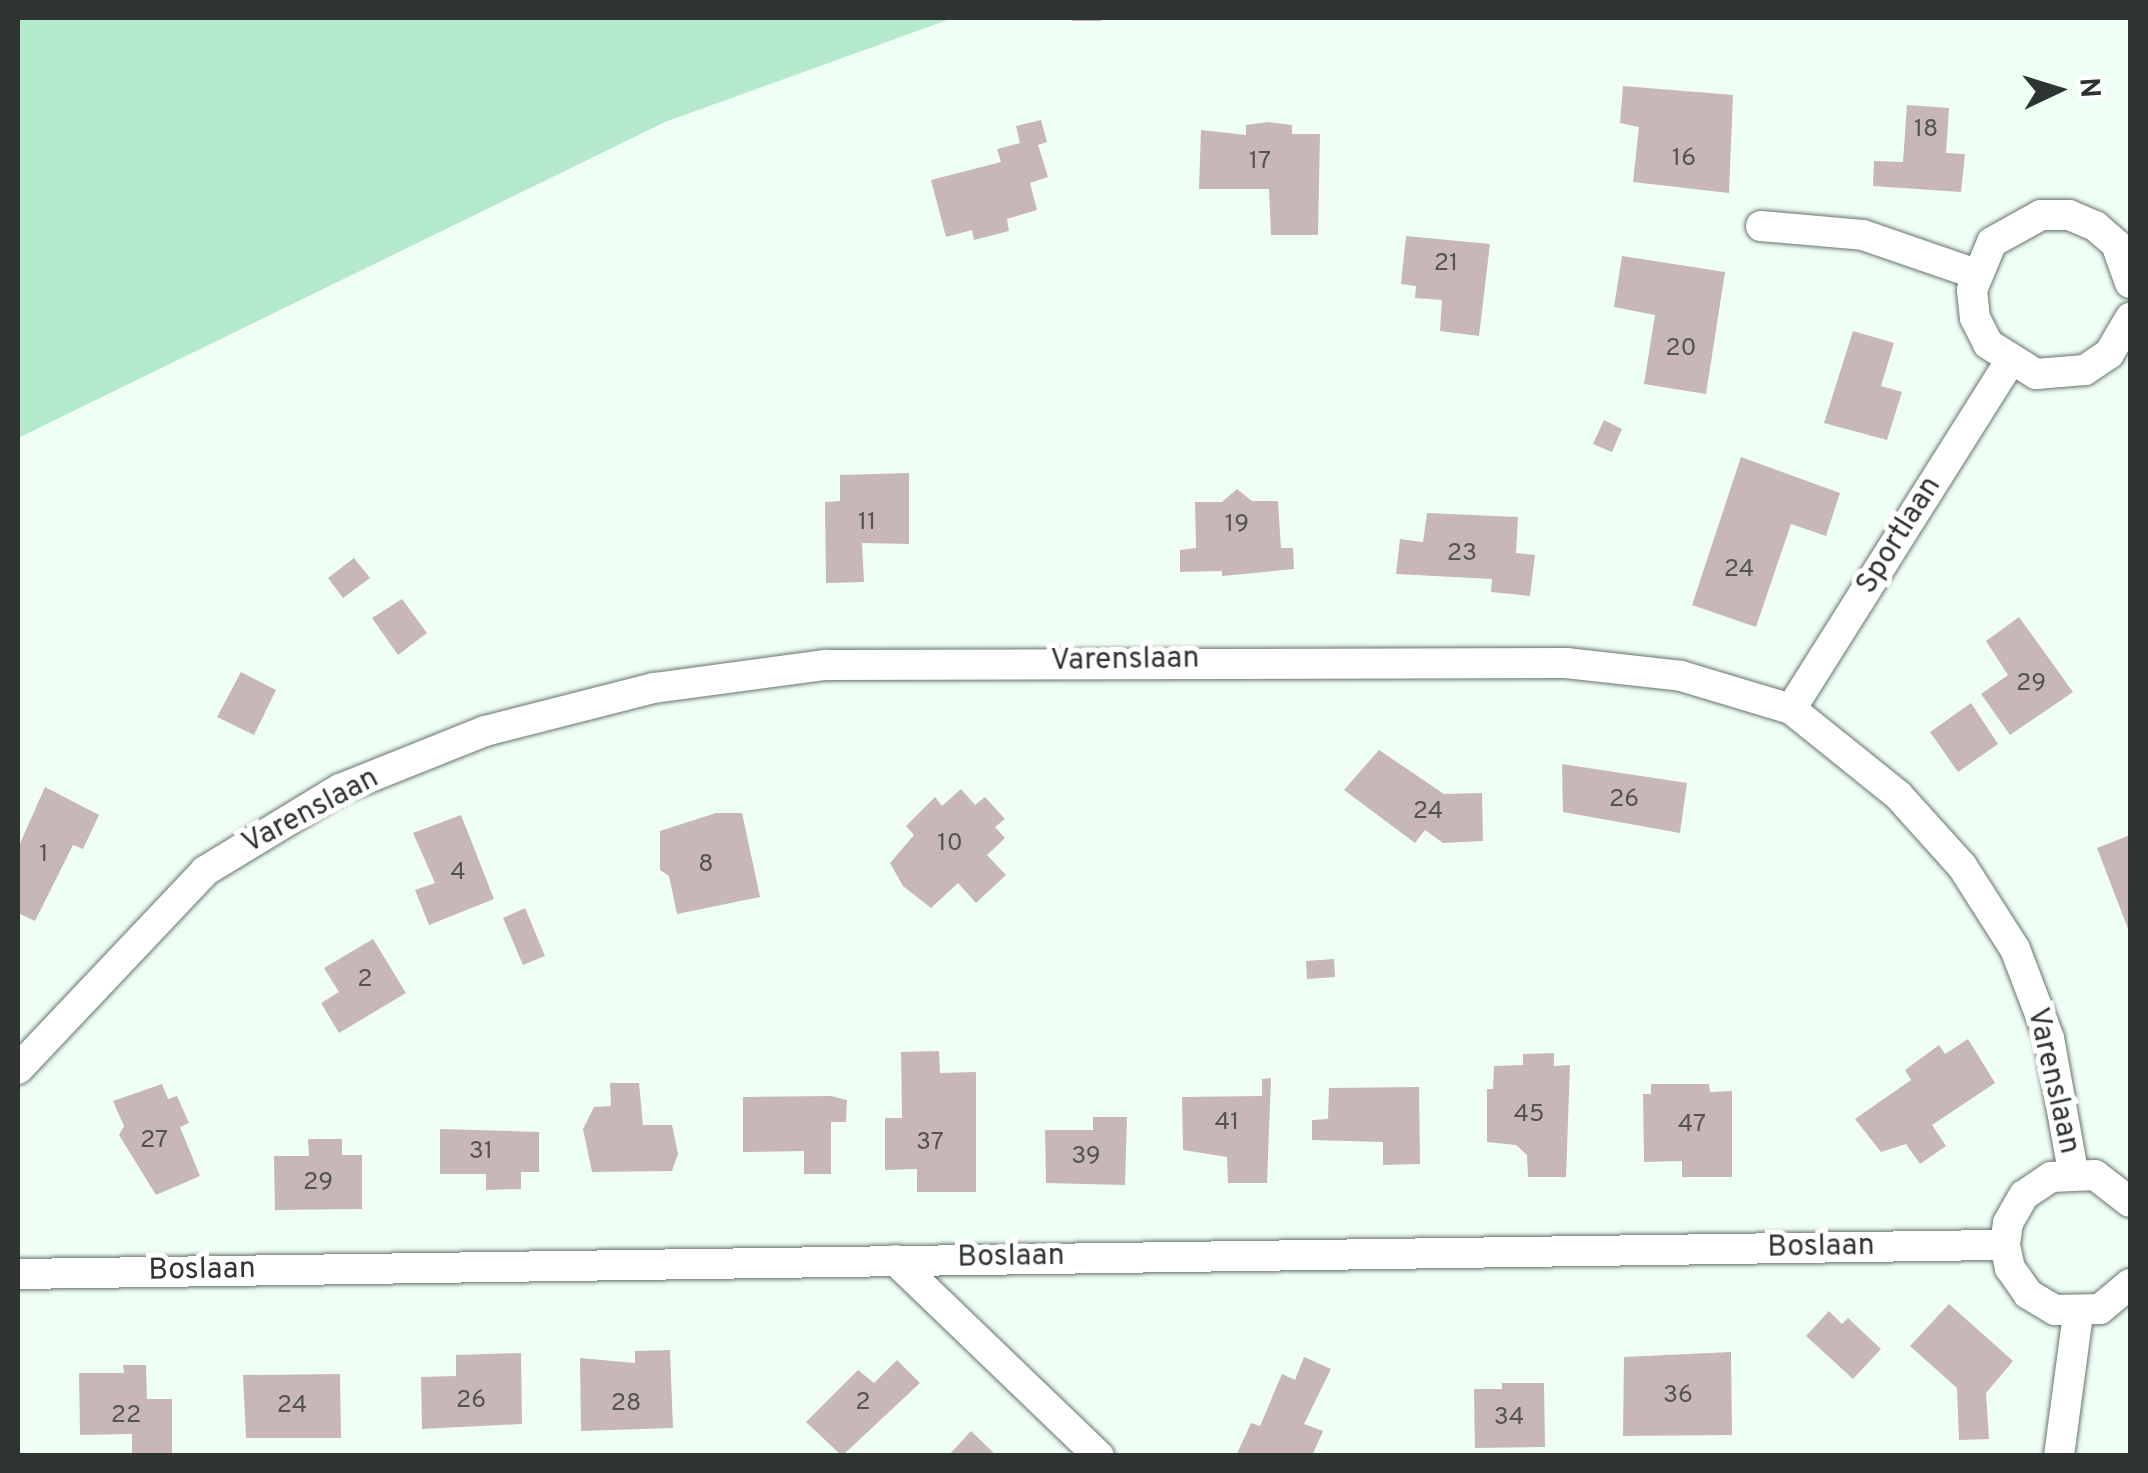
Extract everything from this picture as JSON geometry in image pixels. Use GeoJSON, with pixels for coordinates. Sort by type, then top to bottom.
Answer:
{"type":"FeatureCollection","features":[{"type":"Feature","properties":{"kind":"street"},"geometry":{"type":"LineString","coordinates":[[2129,329],[2085,370],[2047,375],[2010,363],[1976,318],[1976,274],[1992,242],[2014,224],[2069,215],[2116,244],[2130,283]]}},
{"type":"Feature","properties":{"kind":"street"},"geometry":{"type":"LineString","coordinates":[[1761,226],[1862,234],[1976,274]]}},
{"type":"Feature","properties":{"kind":"street","name":"Sportlaan"},"geometry":{"type":"LineString","coordinates":[[1791,709],[2010,363]]}},
{"type":"Feature","properties":{"kind":"street","name":"Varenslaan"},"geometry":{"type":"LineString","coordinates":[[18,1069],[204,871],[340,789],[485,731],[654,688],[825,665],[1566,663],[1681,676],[1791,709],[1898,795],[1962,866],[2015,949],[2049,1038],[2073,1172]]}},
{"type":"Feature","properties":{"kind":"street"},"geometry":{"type":"LineString","coordinates":[[2129,1290],[2100,1309],[2078,1313],[2055,1310],[2028,1294],[2010,1268],[2006,1245],[2008,1223],[2024,1195],[2050,1177],[2073,1172],[2095,1175],[2130,1202]]}},
{"type":"Feature","properties":{"kind":"street","name":"Boslaan"},"geometry":{"type":"LineString","coordinates":[[18,1274],[2006,1245]]}},
{"type":"Feature","properties":{"kind":"street"},"geometry":{"type":"LineString","coordinates":[[896,1260],[1098,1456]]}},
{"type":"Feature","properties":{"kind":"street"},"geometry":{"type":"LineString","coordinates":[[2059,1456],[2078,1313]]}},
{"type":"Feature","properties":{"kind":"green space"},"geometry":{"type":"Polygon","coordinates":[[[18,18],[953,18],[665,122],[18,438],[18,18]]]}},
{"type":"Feature","properties":{"kind":"building"},"geometry":{"type":"Polygon","coordinates":[[[1101,18],[1101,21],[1072,21],[1101,18]]]}},
{"type":"Feature","properties":{"kind":"building"},"geometry":{"type":"Polygon","coordinates":[[[1623,86],[1733,95],[1729,193],[1633,182],[1639,127],[1620,123],[1623,86]]]}},
{"type":"Feature","properties":{"kind":"building"},"geometry":{"type":"Polygon","coordinates":[[[1907,105],[1949,108],[1946,153],[1965,154],[1961,192],[1873,186],[1874,161],[1903,162],[1907,105]]]}},
{"type":"Feature","properties":{"kind":"building"},"geometry":{"type":"Polygon","coordinates":[[[1041,120],[1047,142],[1038,145],[1048,177],[1030,183],[1037,210],[1007,219],[1009,231],[974,240],[972,230],[946,237],[931,180],[1001,162],[997,149],[1020,143],[1016,126],[1041,120]]]}},
{"type":"Feature","properties":{"kind":"building"},"geometry":{"type":"Polygon","coordinates":[[[1246,125],[1292,125],[1292,134],[1320,134],[1318,235],[1271,235],[1269,189],[1199,189],[1201,130],[1246,135],[1246,125]]]}},
{"type":"Feature","properties":{"kind":"building"},"geometry":{"type":"Polygon","coordinates":[[[1406,236],[1490,244],[1479,336],[1440,331],[1442,300],[1415,298],[1416,286],[1401,284],[1406,236]]]}},
{"type":"Feature","properties":{"kind":"building"},"geometry":{"type":"Polygon","coordinates":[[[1622,256],[1725,272],[1706,394],[1644,384],[1655,315],[1614,307],[1622,256]]]}},
{"type":"Feature","properties":{"kind":"building"},"geometry":{"type":"Polygon","coordinates":[[[1853,331],[1894,343],[1881,386],[1902,392],[1887,440],[1824,423],[1853,331]]]}},
{"type":"Feature","properties":{"kind":"building"},"geometry":{"type":"Polygon","coordinates":[[[1604,420],[1622,429],[1612,452],[1593,444],[1604,420]]]}},
{"type":"Feature","properties":{"kind":"building"},"geometry":{"type":"Polygon","coordinates":[[[1741,457],[1840,493],[1826,536],[1791,524],[1756,627],[1692,605],[1741,457]]]}},
{"type":"Feature","properties":{"kind":"building"},"geometry":{"type":"Polygon","coordinates":[[[909,473],[909,544],[862,543],[864,582],[826,583],[825,502],[840,501],[840,475],[909,473]]]}},
{"type":"Feature","properties":{"kind":"building"},"geometry":{"type":"Polygon","coordinates":[[[1237,489],[1252,501],[1278,501],[1281,548],[1293,548],[1294,569],[1222,576],[1222,571],[1180,572],[1180,550],[1196,548],[1195,502],[1222,502],[1237,489]]]}},
{"type":"Feature","properties":{"kind":"building"},"geometry":{"type":"Polygon","coordinates":[[[1427,513],[1518,517],[1516,553],[1535,555],[1530,596],[1491,592],[1492,579],[1396,574],[1400,539],[1423,542],[1427,513]]]}},
{"type":"Feature","properties":{"kind":"building"},"geometry":{"type":"Polygon","coordinates":[[[354,558],[370,578],[343,598],[328,578],[354,558]]]}},
{"type":"Feature","properties":{"kind":"building"},"geometry":{"type":"Polygon","coordinates":[[[402,599],[427,633],[398,655],[372,618],[402,599]]]}},
{"type":"Feature","properties":{"kind":"building"},"geometry":{"type":"Polygon","coordinates":[[[2019,617],[2073,692],[2010,735],[1981,694],[2008,675],[1986,641],[2019,617]]]}},
{"type":"Feature","properties":{"kind":"building"},"geometry":{"type":"Polygon","coordinates":[[[241,672],[276,690],[254,735],[217,717],[241,672]]]}},
{"type":"Feature","properties":{"kind":"building"},"geometry":{"type":"Polygon","coordinates":[[[1971,703],[1998,744],[1958,772],[1930,732],[1971,703]]]}},
{"type":"Feature","properties":{"kind":"building"},"geometry":{"type":"Polygon","coordinates":[[[1379,750],[1444,794],[1482,793],[1483,841],[1443,843],[1425,830],[1415,843],[1344,790],[1379,750]]]}},
{"type":"Feature","properties":{"kind":"building"},"geometry":{"type":"Polygon","coordinates":[[[1562,764],[1687,783],[1680,833],[1563,812],[1562,764]]]}},
{"type":"Feature","properties":{"kind":"building"},"geometry":{"type":"Polygon","coordinates":[[[45,787],[99,815],[83,849],[73,845],[35,921],[18,913],[18,848],[45,787]]]}},
{"type":"Feature","properties":{"kind":"building"},"geometry":{"type":"Polygon","coordinates":[[[961,789],[975,805],[985,797],[1005,819],[995,827],[1005,838],[987,855],[1006,875],[976,903],[958,883],[931,908],[903,886],[890,863],[914,835],[906,826],[935,797],[942,806],[961,789]]]}},
{"type":"Feature","properties":{"kind":"building"},"geometry":{"type":"Polygon","coordinates":[[[716,813],[742,813],[760,897],[677,914],[669,876],[660,870],[660,831],[716,813]]]}},
{"type":"Feature","properties":{"kind":"building"},"geometry":{"type":"Polygon","coordinates":[[[461,815],[494,899],[429,925],[415,890],[435,883],[413,833],[461,815]]]}},
{"type":"Feature","properties":{"kind":"building"},"geometry":{"type":"Polygon","coordinates":[[[2130,835],[2130,934],[2097,848],[2130,835]]]}},
{"type":"Feature","properties":{"kind":"building"},"geometry":{"type":"Polygon","coordinates":[[[525,908],[545,956],[523,965],[503,918],[525,908]]]}},
{"type":"Feature","properties":{"kind":"building"},"geometry":{"type":"Polygon","coordinates":[[[373,939],[406,993],[339,1033],[321,1003],[339,992],[324,968],[373,939]]]}},
{"type":"Feature","properties":{"kind":"building"},"geometry":{"type":"Polygon","coordinates":[[[1334,959],[1335,977],[1307,979],[1306,961],[1334,959]]]}},
{"type":"Feature","properties":{"kind":"building"},"geometry":{"type":"Polygon","coordinates":[[[1968,1039],[1995,1083],[1932,1125],[1946,1146],[1920,1164],[1906,1144],[1881,1152],[1855,1119],[1911,1080],[1905,1070],[1939,1045],[1945,1054],[1968,1039]]]}},
{"type":"Feature","properties":{"kind":"building"},"geometry":{"type":"Polygon","coordinates":[[[939,1051],[940,1073],[976,1072],[976,1192],[917,1192],[917,1169],[885,1170],[885,1118],[902,1118],[901,1052],[939,1051]]]}},
{"type":"Feature","properties":{"kind":"building"},"geometry":{"type":"Polygon","coordinates":[[[1554,1053],[1554,1066],[1570,1065],[1566,1177],[1528,1177],[1527,1155],[1516,1145],[1487,1142],[1487,1089],[1493,1089],[1494,1066],[1523,1065],[1523,1054],[1554,1053]]]}},
{"type":"Feature","properties":{"kind":"building"},"geometry":{"type":"Polygon","coordinates":[[[1271,1078],[1267,1183],[1228,1183],[1227,1157],[1183,1150],[1182,1097],[1262,1096],[1262,1079],[1271,1078]]]}},
{"type":"Feature","properties":{"kind":"building"},"geometry":{"type":"Polygon","coordinates":[[[610,1083],[639,1083],[643,1125],[672,1125],[678,1154],[672,1171],[592,1172],[583,1129],[594,1107],[611,1106],[610,1083]]]}},
{"type":"Feature","properties":{"kind":"building"},"geometry":{"type":"Polygon","coordinates":[[[162,1084],[168,1099],[177,1096],[189,1123],[180,1127],[200,1176],[156,1195],[119,1135],[124,1126],[113,1101],[162,1084]]]}},
{"type":"Feature","properties":{"kind":"building"},"geometry":{"type":"Polygon","coordinates":[[[1651,1084],[1709,1084],[1710,1092],[1732,1091],[1732,1177],[1682,1177],[1682,1161],[1644,1162],[1643,1094],[1651,1094],[1651,1084]]]}},
{"type":"Feature","properties":{"kind":"building"},"geometry":{"type":"Polygon","coordinates":[[[1419,1087],[1420,1164],[1383,1165],[1383,1142],[1312,1140],[1312,1120],[1328,1119],[1329,1088],[1419,1087]]]}},
{"type":"Feature","properties":{"kind":"building"},"geometry":{"type":"Polygon","coordinates":[[[831,1096],[847,1100],[846,1122],[831,1122],[831,1174],[804,1174],[804,1151],[743,1152],[743,1097],[831,1096]]]}},
{"type":"Feature","properties":{"kind":"building"},"geometry":{"type":"Polygon","coordinates":[[[1093,1117],[1127,1117],[1125,1185],[1046,1183],[1045,1130],[1093,1130],[1093,1117]]]}},
{"type":"Feature","properties":{"kind":"building"},"geometry":{"type":"Polygon","coordinates":[[[440,1129],[539,1132],[539,1172],[521,1172],[521,1189],[486,1190],[486,1174],[440,1174],[440,1129]]]}},
{"type":"Feature","properties":{"kind":"building"},"geometry":{"type":"Polygon","coordinates":[[[308,1139],[342,1139],[342,1155],[362,1155],[362,1209],[275,1210],[274,1156],[309,1156],[308,1139]]]}},
{"type":"Feature","properties":{"kind":"building"},"geometry":{"type":"Polygon","coordinates":[[[1949,1304],[2013,1361],[1986,1393],[1989,1439],[1959,1440],[1957,1388],[1910,1346],[1949,1304]]]}},
{"type":"Feature","properties":{"kind":"building"},"geometry":{"type":"Polygon","coordinates":[[[1829,1311],[1842,1324],[1848,1318],[1881,1349],[1853,1379],[1806,1336],[1829,1311]]]}},
{"type":"Feature","properties":{"kind":"building"},"geometry":{"type":"Polygon","coordinates":[[[670,1350],[673,1428],[581,1431],[580,1358],[635,1363],[635,1351],[670,1350]]]}},
{"type":"Feature","properties":{"kind":"building"},"geometry":{"type":"Polygon","coordinates":[[[1731,1352],[1732,1435],[1623,1436],[1624,1357],[1731,1352]]]}},
{"type":"Feature","properties":{"kind":"building"},"geometry":{"type":"Polygon","coordinates":[[[521,1353],[522,1424],[422,1429],[421,1377],[456,1376],[456,1355],[521,1353]]]}},
{"type":"Feature","properties":{"kind":"building"},"geometry":{"type":"Polygon","coordinates":[[[1304,1357],[1331,1369],[1304,1424],[1323,1431],[1312,1456],[1236,1456],[1251,1423],[1260,1426],[1282,1374],[1295,1380],[1304,1357]]]}},
{"type":"Feature","properties":{"kind":"building"},"geometry":{"type":"Polygon","coordinates":[[[897,1360],[920,1383],[842,1456],[806,1422],[858,1370],[874,1383],[897,1360]]]}},
{"type":"Feature","properties":{"kind":"building"},"geometry":{"type":"Polygon","coordinates":[[[123,1365],[146,1365],[147,1399],[172,1399],[172,1456],[132,1456],[132,1434],[80,1435],[79,1373],[124,1373],[123,1365]]]}},
{"type":"Feature","properties":{"kind":"building"},"geometry":{"type":"Polygon","coordinates":[[[340,1374],[341,1438],[246,1438],[243,1375],[340,1374]]]}},
{"type":"Feature","properties":{"kind":"building"},"geometry":{"type":"Polygon","coordinates":[[[1502,1383],[1544,1383],[1545,1447],[1475,1448],[1474,1389],[1502,1389],[1502,1383]]]}},
{"type":"Feature","properties":{"kind":"building"},"geometry":{"type":"Polygon","coordinates":[[[971,1431],[997,1456],[948,1456],[971,1431]]]}}]}
